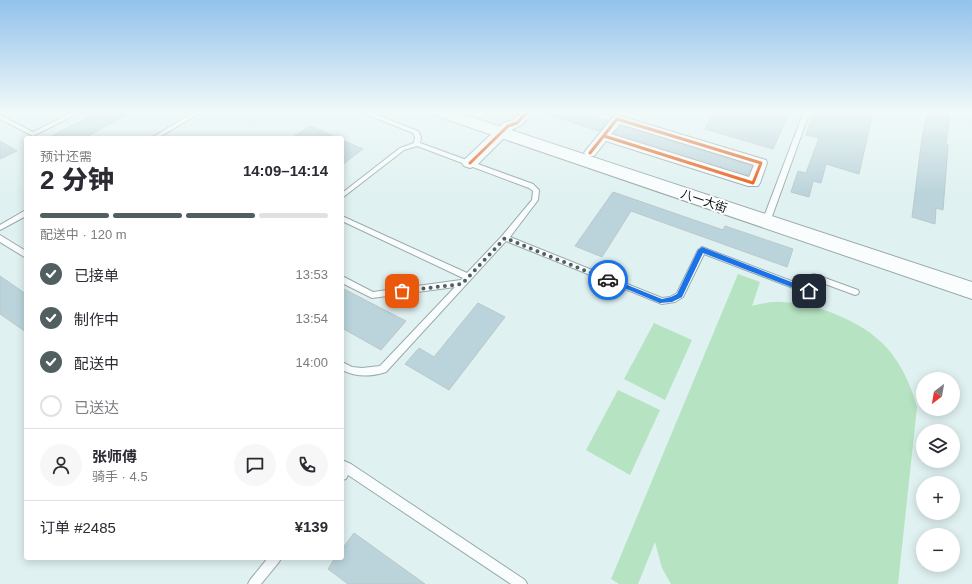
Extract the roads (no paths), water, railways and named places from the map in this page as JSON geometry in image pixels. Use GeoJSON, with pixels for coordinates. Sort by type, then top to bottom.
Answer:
{"type":"FeatureCollection","features":[{"type":"Feature","properties":{"kind":"main road","name":"八一大街"},"geometry":{"type":"LineString","coordinates":[[532,138],[768,217],[972,279]]}},
{"type":"Feature","properties":{"kind":"main road","name":"八一大街"},"geometry":{"type":"LineString","coordinates":[[537,138],[590,153],[972,291]]}},
{"type":"Feature","properties":{"kind":"street"},"geometry":{"type":"LineString","coordinates":[[470,163],[495,138]]}},
{"type":"Feature","properties":{"kind":"street"},"geometry":{"type":"LineString","coordinates":[[590,153],[602,138]]}},
{"type":"Feature","properties":{"kind":"street"},"geometry":{"type":"LineString","coordinates":[[611,138],[753,183],[761,163],[680,138]]}},
{"type":"Feature","properties":{"kind":"lane"},"geometry":{"type":"LineString","coordinates":[[417,144],[418,138]]}},
{"type":"Feature","properties":{"kind":"lane"},"geometry":{"type":"LineString","coordinates":[[768,217],[796,138]]}},
{"type":"Feature","properties":{"kind":"lane"},"geometry":{"type":"LineString","coordinates":[[344,194],[402,149],[417,144],[532,186],[536,190],[536,200],[505,238],[383,369],[362,373],[344,367]]}},
{"type":"Feature","properties":{"kind":"lane"},"geometry":{"type":"LineString","coordinates":[[0,228],[24,214]]}},
{"type":"Feature","properties":{"kind":"lane"},"geometry":{"type":"LineString","coordinates":[[344,219],[468,277]]}},
{"type":"Feature","properties":{"kind":"lane"},"geometry":{"type":"LineString","coordinates":[[0,238],[24,254]]}},
{"type":"Feature","properties":{"kind":"lane"},"geometry":{"type":"LineString","coordinates":[[505,238],[662,301],[672,300],[680,295],[702,250],[809,291],[814,277],[855,292]]}},
{"type":"Feature","properties":{"kind":"lane"},"geometry":{"type":"LineString","coordinates":[[344,280],[372,295],[462,284]]}},
{"type":"Feature","properties":{"kind":"lane"},"geometry":{"type":"LineString","coordinates":[[344,469],[521,584]]}},
{"type":"Feature","properties":{"kind":"lane"},"geometry":{"type":"LineString","coordinates":[[254,584],[273,560]]}}]}
